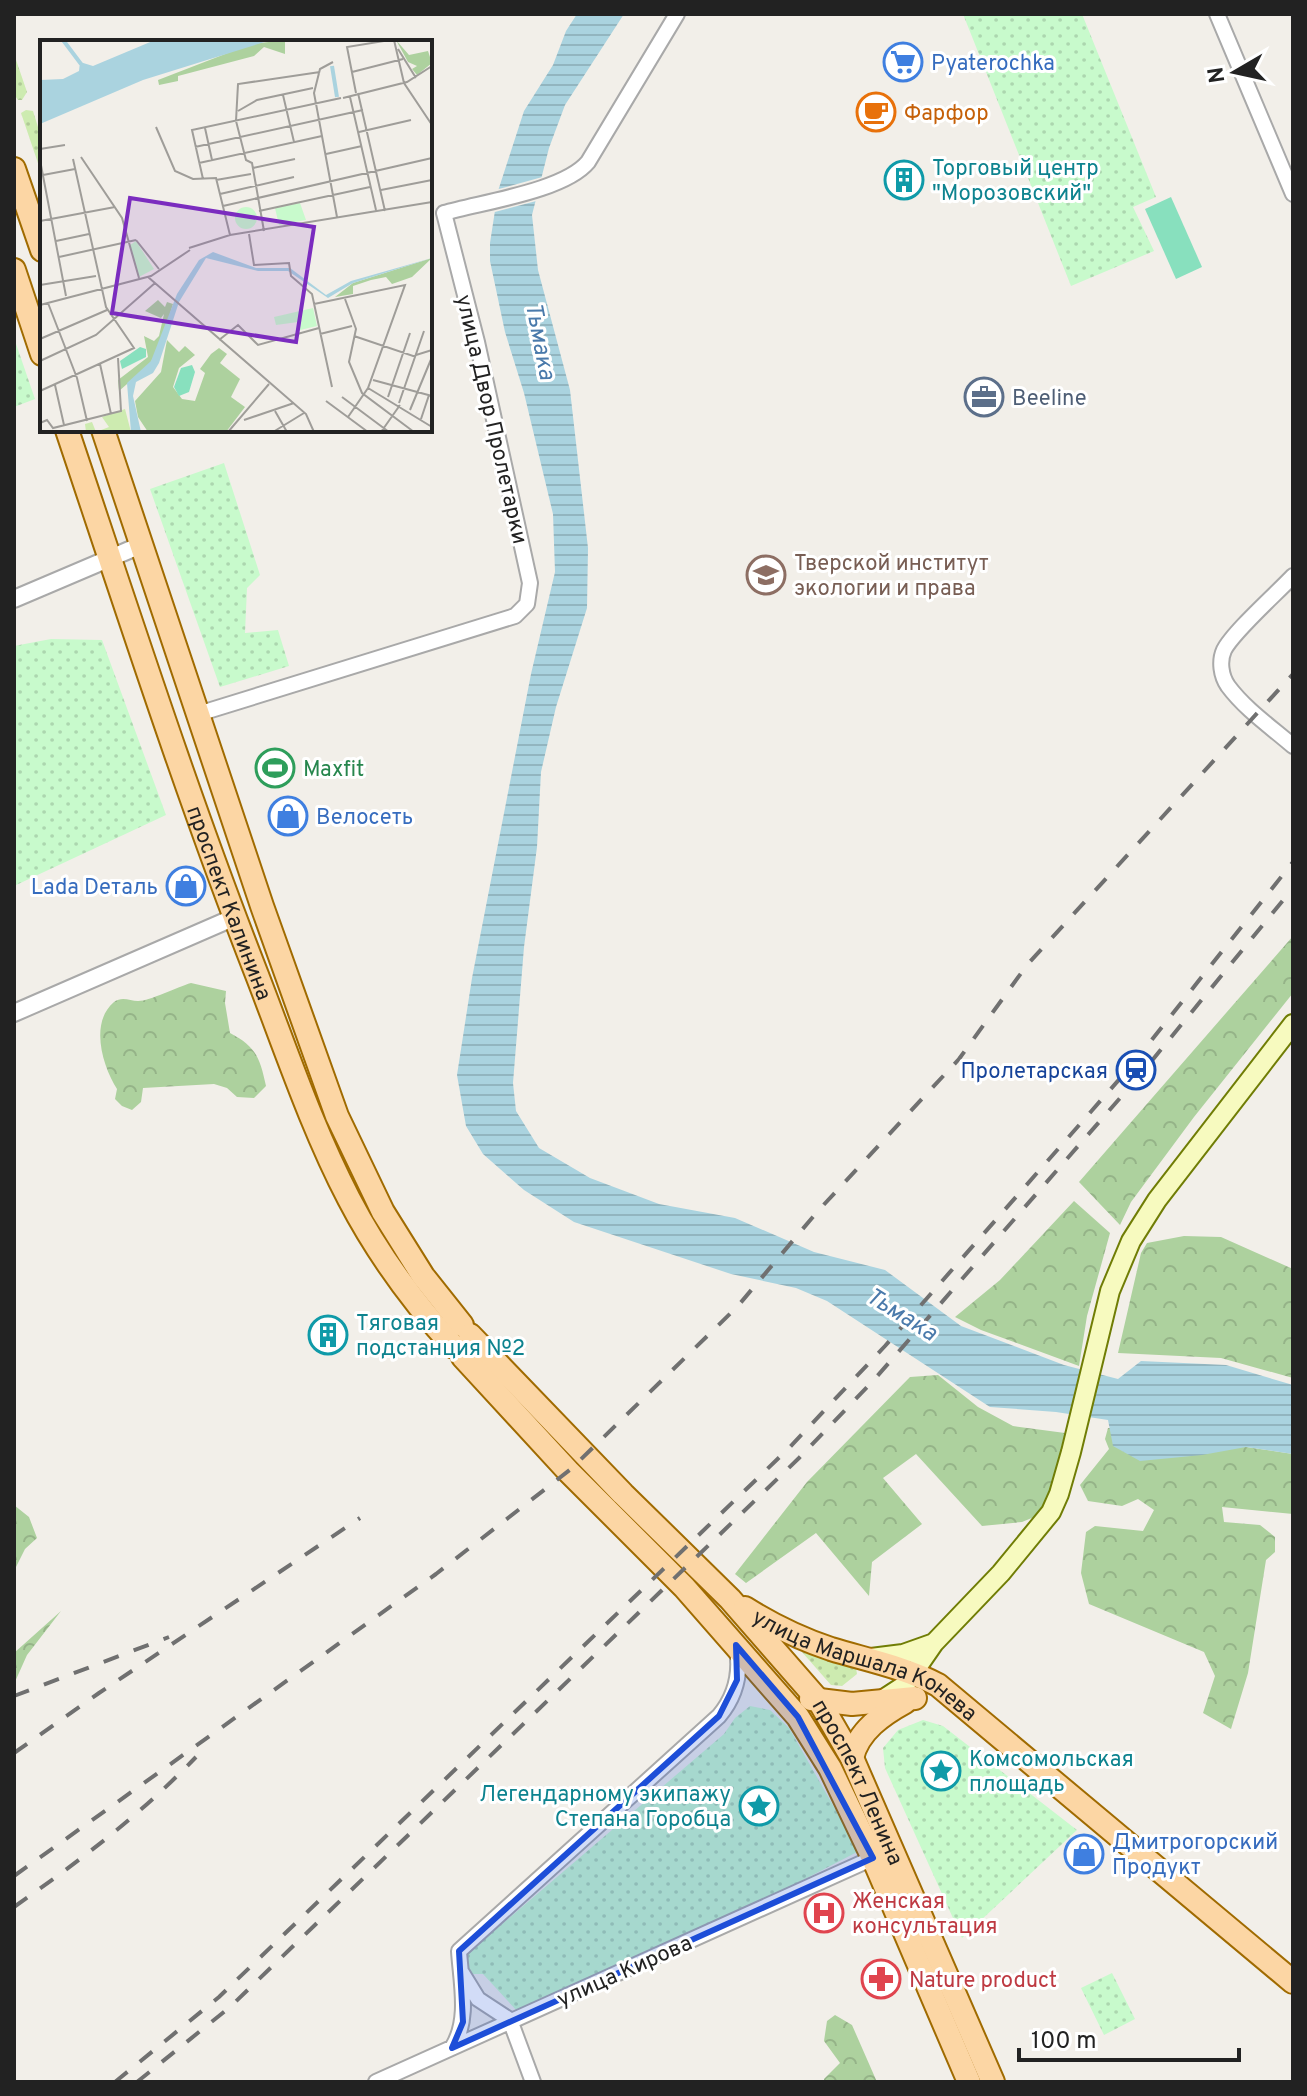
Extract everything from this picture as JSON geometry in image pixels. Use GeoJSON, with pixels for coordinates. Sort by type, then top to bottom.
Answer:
{"type":"FeatureCollection","features":[{"type":"Feature","properties":{"kind":"main road"},"geometry":{"type":"LineString","coordinates":[[14,169],[40,244]]}},
{"type":"Feature","properties":{"kind":"main road"},"geometry":{"type":"LineString","coordinates":[[14,270],[35,314],[40,343]]}},
{"type":"Feature","properties":{"kind":"main road","name":"проспект Калинина"},"geometry":{"type":"LineString","coordinates":[[68,432],[235,917],[317,1130],[349,1200],[389,1265],[462,1341],[568,1471],[648,1534]]}},
{"type":"Feature","properties":{"kind":"main road","name":"проспект Калинина"},"geometry":{"type":"LineString","coordinates":[[104,432],[268,924],[337,1116],[368,1185],[462,1341]]}},
{"type":"Feature","properties":{"kind":"main road"},"geometry":{"type":"LineString","coordinates":[[160,705],[179,714],[198,714]]}},
{"type":"Feature","properties":{"kind":"main road"},"geometry":{"type":"LineString","coordinates":[[235,917],[252,914],[268,924]]}},
{"type":"Feature","properties":{"kind":"main road"},"geometry":{"type":"LineString","coordinates":[[871,1703],[900,1691],[934,1643],[1045,1521],[1059,1494],[1110,1291],[1131,1241],[1148,1212],[1293,1024]]}},
{"type":"Feature","properties":{"kind":"main road","name":"проспект Ленина"},"geometry":{"type":"LineString","coordinates":[[648,1534],[730,1599],[819,1701],[852,1758],[993,2082]]}},
{"type":"Feature","properties":{"kind":"main road","name":"проспект Ленина"},"geometry":{"type":"LineString","coordinates":[[648,1534],[798,1717],[823,1755],[873,1858],[969,2082]]}},
{"type":"Feature","properties":{"kind":"main road","name":"улица Маршала Конева"},"geometry":{"type":"LineString","coordinates":[[730,1599],[787,1631],[860,1658],[915,1673],[949,1694],[1293,1982]]}},
{"type":"Feature","properties":{"kind":"main road"},"geometry":{"type":"LineString","coordinates":[[860,1658],[896,1656],[934,1643]]}},
{"type":"Feature","properties":{"kind":"main road"},"geometry":{"type":"LineString","coordinates":[[766,1680],[819,1701],[845,1704],[915,1698],[932,1693],[949,1694],[939,1673],[934,1643]]}},
{"type":"Feature","properties":{"kind":"main road"},"geometry":{"type":"LineString","coordinates":[[852,1758],[864,1734],[887,1712],[915,1698]]}},
{"type":"Feature","properties":{"kind":"main road"},"geometry":{"type":"LineString","coordinates":[[864,1734],[871,1703]]}},
{"type":"Feature","properties":{"kind":"street","name":"улица Двор Пролетарки"},"geometry":{"type":"LineString","coordinates":[[198,714],[515,616],[527,604],[530,583],[514,507],[444,213],[572,177],[586,165],[677,14]]}},
{"type":"Feature","properties":{"kind":"street"},"geometry":{"type":"LineString","coordinates":[[1217,14],[1293,194]]}},
{"type":"Feature","properties":{"kind":"street"},"geometry":{"type":"LineString","coordinates":[[14,599],[141,545]]}},
{"type":"Feature","properties":{"kind":"street"},"geometry":{"type":"LineString","coordinates":[[1293,576],[1227,646],[1221,663],[1230,689],[1254,714],[1293,746]]}},
{"type":"Feature","properties":{"kind":"street"},"geometry":{"type":"LineString","coordinates":[[14,1013],[235,917]]}},
{"type":"Feature","properties":{"kind":"street"},"geometry":{"type":"LineString","coordinates":[[459,1951],[719,1716],[732,1696],[737,1680],[736,1645]]}},
{"type":"Feature","properties":{"kind":"street","name":"улица Кирова"},"geometry":{"type":"LineString","coordinates":[[376,2082],[873,1858]]}},
{"type":"Feature","properties":{"kind":"street"},"geometry":{"type":"LineString","coordinates":[[459,1951],[462,1973],[472,1992],[486,2006],[510,2020],[533,2082]]}},
{"type":"Feature","properties":{"kind":"street"},"geometry":{"type":"LineString","coordinates":[[452,2048],[463,2022],[459,1951]]}},
{"type":"Feature","properties":{"kind":"highlighted area"},"geometry":{"type":"Polygon","coordinates":[[[736,1645],[798,1717],[873,1858],[452,2048],[463,2022],[459,1951],[719,1716],[737,1680],[736,1645]]]}},
{"type":"Feature","properties":{"kind":"green space"},"geometry":{"type":"Polygon","coordinates":[[[963,14],[1082,14],[1156,197],[1133,207],[1154,251],[1071,286],[963,14]]]}},
{"type":"Feature","properties":{"kind":"green space"},"geometry":{"type":"Polygon","coordinates":[[[14,54],[27,92],[22,100],[14,94],[14,54]]]}},
{"type":"Feature","properties":{"kind":"green space"},"geometry":{"type":"Polygon","coordinates":[[[33,111],[40,134],[40,169],[21,113],[33,111]]]}},
{"type":"Feature","properties":{"kind":"green space"},"geometry":{"type":"Polygon","coordinates":[[[1171,197],[1202,267],[1176,279],[1145,209],[1171,197]]]}},
{"type":"Feature","properties":{"kind":"green space"},"geometry":{"type":"Polygon","coordinates":[[[14,338],[35,399],[14,407],[14,338]]]}},
{"type":"Feature","properties":{"kind":"green space"},"geometry":{"type":"Polygon","coordinates":[[[224,463],[260,575],[247,588],[245,633],[278,630],[289,666],[220,687],[150,489],[224,463]]]}},
{"type":"Feature","properties":{"kind":"green space"},"geometry":{"type":"Polygon","coordinates":[[[51,639],[102,640],[166,815],[14,886],[14,646],[51,639]]]}},
{"type":"Feature","properties":{"kind":"green space"},"geometry":{"type":"Polygon","coordinates":[[[1293,936],[1293,993],[1194,1117],[1131,1202],[1120,1225],[1079,1182],[1293,936]]]}},
{"type":"Feature","properties":{"kind":"green space"},"geometry":{"type":"Polygon","coordinates":[[[191,983],[226,991],[230,1033],[252,1049],[262,1068],[266,1086],[254,1098],[237,1097],[227,1088],[214,1084],[143,1088],[141,1102],[132,1110],[122,1106],[115,1099],[117,1089],[103,1057],[100,1033],[106,1011],[117,1000],[143,1000],[191,983]]]}},
{"type":"Feature","properties":{"kind":"green space"},"geometry":{"type":"Polygon","coordinates":[[[1074,1201],[1110,1233],[1087,1316],[1079,1366],[981,1330],[955,1317],[1000,1280],[1074,1201]]]}},
{"type":"Feature","properties":{"kind":"green space"},"geometry":{"type":"Polygon","coordinates":[[[1184,1236],[1221,1237],[1293,1269],[1293,1378],[1221,1358],[1118,1353],[1141,1253],[1147,1243],[1184,1236]]]}},
{"type":"Feature","properties":{"kind":"green space"},"geometry":{"type":"Polygon","coordinates":[[[938,1375],[978,1407],[1013,1426],[1065,1433],[1044,1513],[1022,1522],[982,1526],[916,1454],[883,1478],[922,1524],[872,1562],[869,1596],[816,1533],[746,1583],[735,1574],[807,1482],[910,1377],[938,1375]]]}},
{"type":"Feature","properties":{"kind":"green space"},"geometry":{"type":"Polygon","coordinates":[[[1108,1428],[1225,1433],[1246,1447],[1293,1454],[1293,1514],[1222,1507],[1224,1522],[1260,1525],[1275,1537],[1275,1552],[1266,1560],[1248,1673],[1231,1729],[1203,1713],[1215,1676],[1204,1652],[1089,1604],[1081,1573],[1086,1532],[1095,1526],[1143,1531],[1154,1510],[1138,1499],[1122,1506],[1088,1501],[1080,1485],[1109,1449],[1105,1439],[1108,1428]]]}},
{"type":"Feature","properties":{"kind":"green space"},"geometry":{"type":"Polygon","coordinates":[[[14,1505],[29,1517],[37,1538],[25,1549],[14,1571],[14,1505]]]}},
{"type":"Feature","properties":{"kind":"green space"},"geometry":{"type":"Polygon","coordinates":[[[61,1611],[27,1655],[14,1684],[14,1653],[61,1611]]]}},
{"type":"Feature","properties":{"kind":"green space"},"geometry":{"type":"Polygon","coordinates":[[[794,1643],[856,1668],[857,1674],[842,1686],[831,1685],[794,1643]]]}},
{"type":"Feature","properties":{"kind":"green space"},"geometry":{"type":"Polygon","coordinates":[[[750,1706],[770,1710],[789,1728],[859,1851],[745,1910],[518,2012],[483,1974],[468,1974],[467,1954],[724,1734],[735,1718],[750,1706]]]}},
{"type":"Feature","properties":{"kind":"green space"},"geometry":{"type":"Polygon","coordinates":[[[923,1720],[943,1726],[1077,1830],[962,1938],[885,1768],[883,1748],[898,1730],[923,1720]]]}},
{"type":"Feature","properties":{"kind":"green space"},"geometry":{"type":"Polygon","coordinates":[[[1112,1973],[1135,2019],[1104,2035],[1081,1988],[1112,1973]]]}},
{"type":"Feature","properties":{"kind":"green space"},"geometry":{"type":"Polygon","coordinates":[[[835,2015],[852,2025],[877,2082],[824,2082],[840,2063],[824,2041],[827,2021],[835,2015]]]}},
{"type":"Feature","properties":{"kind":"water","name":"Тьмака"},"geometry":{"type":"Polygon","coordinates":[[[577,14],[624,14],[565,105],[549,148],[532,215],[538,270],[570,390],[588,548],[587,608],[556,707],[541,772],[537,847],[524,947],[513,1083],[516,1111],[539,1148],[590,1178],[659,1204],[735,1218],[814,1252],[885,1270],[961,1326],[1064,1365],[1118,1379],[1141,1361],[1226,1365],[1293,1385],[1293,1454],[1246,1447],[1140,1461],[1113,1446],[1108,1420],[990,1407],[827,1301],[796,1288],[731,1274],[574,1222],[524,1190],[483,1154],[466,1126],[457,1075],[472,978],[531,674],[555,572],[553,514],[524,393],[505,332],[490,261],[490,243],[498,191],[524,111],[553,65],[566,31],[577,14]]]}},
{"type":"Feature","properties":{"kind":"pier"},"geometry":{"type":"Polygon","coordinates":[[[546,176],[540,200],[491,213],[495,190],[546,176]]]}},
{"type":"Feature","properties":{"kind":"railway"},"geometry":{"type":"LineString","coordinates":[[14,1876],[436,1574],[571,1469],[737,1307],[817,1212],[959,1059],[1027,965],[1293,674]]}},
{"type":"Feature","properties":{"kind":"railway"},"geometry":{"type":"LineString","coordinates":[[115,2082],[219,1997],[789,1448],[885,1346],[1131,1066],[1293,862]]}},
{"type":"Feature","properties":{"kind":"railway"},"geometry":{"type":"LineString","coordinates":[[137,2082],[230,2007],[799,1458],[873,1381],[1141,1074],[1293,888]]}},
{"type":"Feature","properties":{"kind":"railway"},"geometry":{"type":"LineString","coordinates":[[14,1753],[360,1518]]}},
{"type":"Feature","properties":{"kind":"railway"},"geometry":{"type":"LineString","coordinates":[[14,1696],[169,1637]]}},
{"type":"Feature","properties":{"kind":"railway"},"geometry":{"type":"LineString","coordinates":[[14,1907],[109,1836],[196,1757]]}},
{"type":"Feature","properties":{"kind":"place","name":"Pyaterochka"},"geometry":{"type":"Point","coordinates":[903,62]}},
{"type":"Feature","properties":{"kind":"place","name":"Фарфор"},"geometry":{"type":"Point","coordinates":[876,112]}},
{"type":"Feature","properties":{"kind":"place","name":"Торговый центр \"Морозовский\""},"geometry":{"type":"Point","coordinates":[904,180]}},
{"type":"Feature","properties":{"kind":"place","name":"Beeline"},"geometry":{"type":"Point","coordinates":[984,397]}},
{"type":"Feature","properties":{"kind":"place","name":"Тверской институт экологии и права"},"geometry":{"type":"Point","coordinates":[766,575]}},
{"type":"Feature","properties":{"kind":"place","name":"Maxfit"},"geometry":{"type":"Point","coordinates":[275,768]}},
{"type":"Feature","properties":{"kind":"place","name":"Велосеть"},"geometry":{"type":"Point","coordinates":[288,816]}},
{"type":"Feature","properties":{"kind":"place","name":"Lada Dеталь"},"geometry":{"type":"Point","coordinates":[186,886]}},
{"type":"Feature","properties":{"kind":"place","name":"Пролетарская"},"geometry":{"type":"Point","coordinates":[1136,1070]}},
{"type":"Feature","properties":{"kind":"place","name":"Тяговая подстанция №2"},"geometry":{"type":"Point","coordinates":[328,1335]}},
{"type":"Feature","properties":{"kind":"place","name":"Комсомольская площадь"},"geometry":{"type":"Point","coordinates":[941,1771]}},
{"type":"Feature","properties":{"kind":"place","name":"Легендарному экипажу Степана Горобца"},"geometry":{"type":"Point","coordinates":[759,1806]}},
{"type":"Feature","properties":{"kind":"place","name":"Дмитрогорский Продукт"},"geometry":{"type":"Point","coordinates":[1084,1854]}},
{"type":"Feature","properties":{"kind":"place","name":"Женская консультация"},"geometry":{"type":"Point","coordinates":[824,1913]}},
{"type":"Feature","properties":{"kind":"place","name":"Nature product"},"geometry":{"type":"Point","coordinates":[881,1979]}}]}
